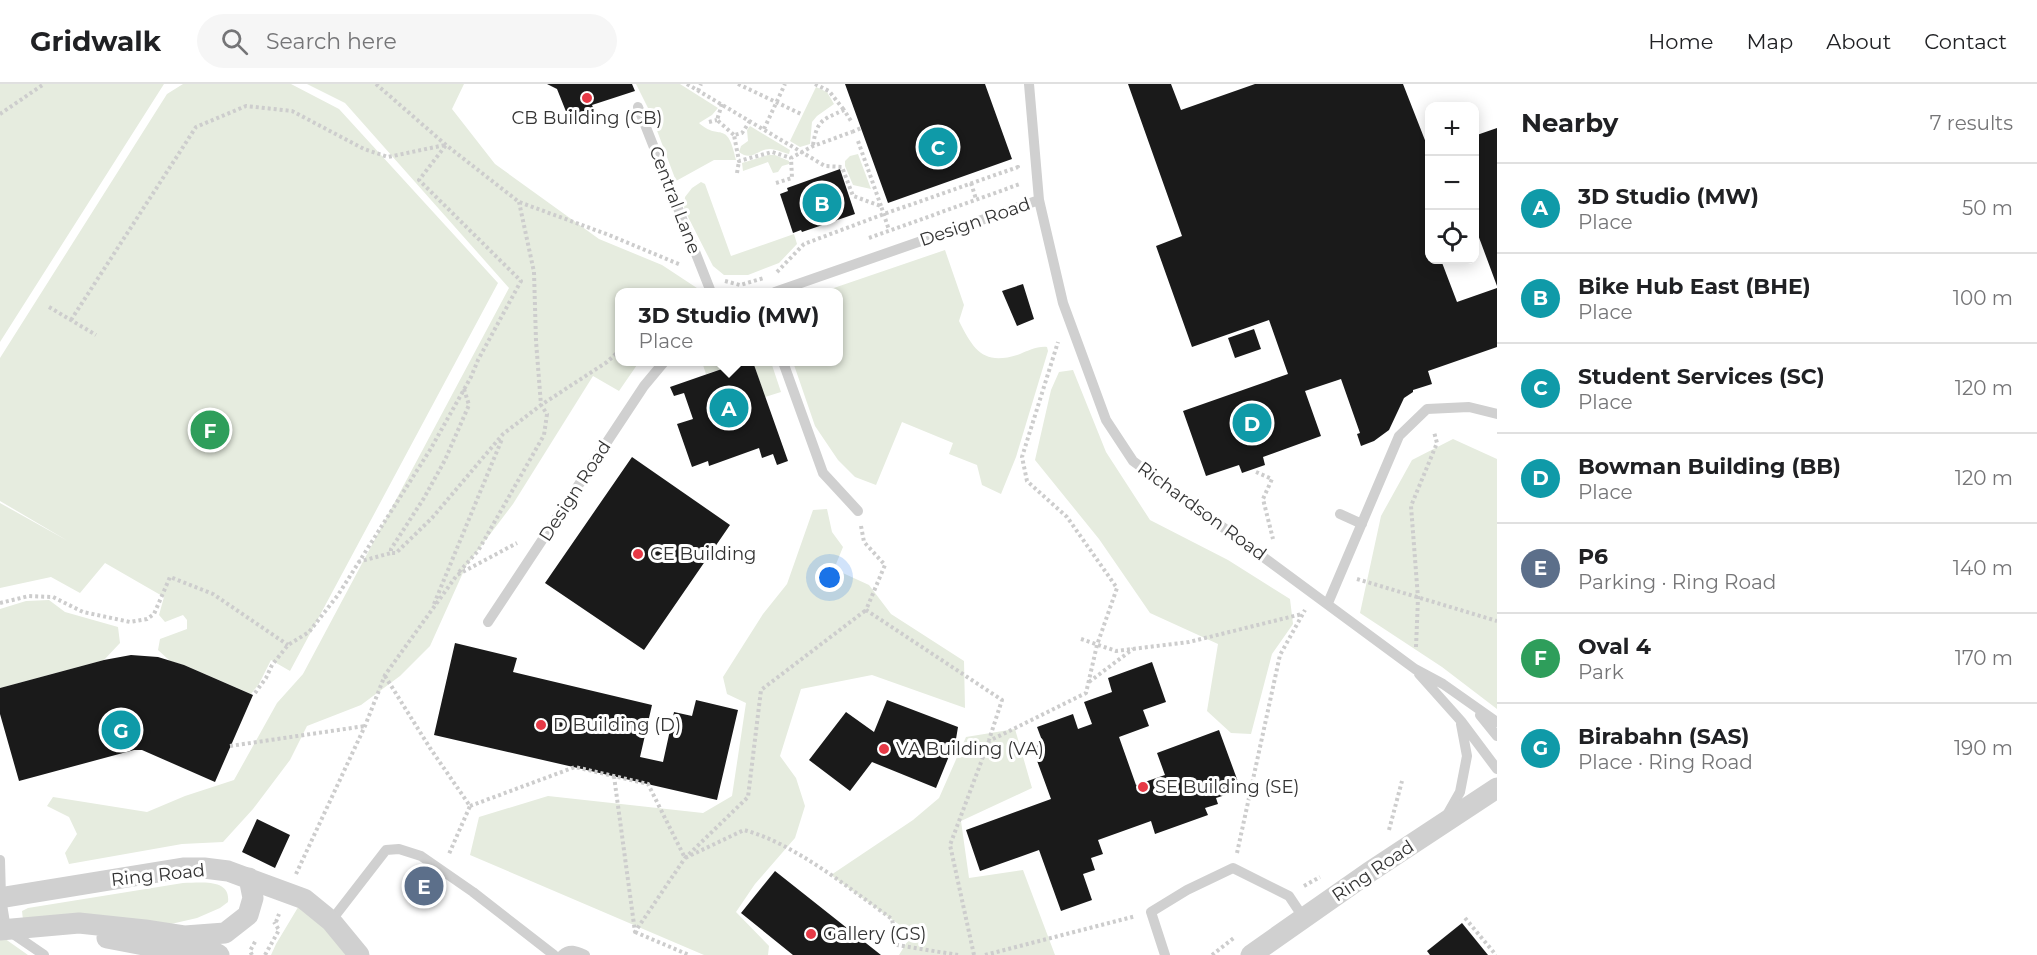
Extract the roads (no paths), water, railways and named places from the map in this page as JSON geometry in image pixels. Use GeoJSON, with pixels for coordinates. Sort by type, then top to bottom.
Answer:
{"type":"FeatureCollection","features":[{"type":"Feature","properties":{"kind":"street","name":"Ring Road"},"geometry":{"type":"LineString","coordinates":[[1251,955],[1303,917],[1497,788]]}},
{"type":"Feature","properties":{"kind":"street","name":"Ring Road"},"geometry":{"type":"LineString","coordinates":[[0,898],[183,868],[228,871],[304,899],[331,921],[360,955]]}},
{"type":"Feature","properties":{"kind":"street"},"geometry":{"type":"LineString","coordinates":[[3,930],[79,923],[184,936],[225,933],[248,915],[253,898],[249,878]]}},
{"type":"Feature","properties":{"kind":"street"},"geometry":{"type":"LineString","coordinates":[[39,925],[196,955]]}},
{"type":"Feature","properties":{"kind":"street"},"geometry":{"type":"LineString","coordinates":[[184,936],[219,955]]}},
{"type":"Feature","properties":{"kind":"lane","name":"Richardson Road"},"geometry":{"type":"LineString","coordinates":[[1029,84],[1039,200],[1063,303],[1106,420],[1133,461],[1415,669],[1443,684],[1497,722]]}},
{"type":"Feature","properties":{"kind":"lane","name":"Central Lane"},"geometry":{"type":"LineString","coordinates":[[638,106],[709,288]]}},
{"type":"Feature","properties":{"kind":"lane","name":"Design Road"},"geometry":{"type":"LineString","coordinates":[[786,288],[1039,200]]}},
{"type":"Feature","properties":{"kind":"lane","name":"Design Road"},"geometry":{"type":"LineString","coordinates":[[488,622],[644,386],[661,366]]}},
{"type":"Feature","properties":{"kind":"lane"},"geometry":{"type":"LineString","coordinates":[[784,366],[823,473],[858,511]]}},
{"type":"Feature","properties":{"kind":"lane"},"geometry":{"type":"LineString","coordinates":[[1328,603],[1399,436],[1427,409],[1469,406],[1497,414]]}},
{"type":"Feature","properties":{"kind":"lane"},"geometry":{"type":"LineString","coordinates":[[1340,514],[1362,524]]}},
{"type":"Feature","properties":{"kind":"lane","name":"Richardson Road"},"geometry":{"type":"LineString","coordinates":[[1415,669],[1461,721],[1497,768]]}},
{"type":"Feature","properties":{"kind":"lane","name":"Richardson Road"},"geometry":{"type":"LineString","coordinates":[[1473,706],[1497,736]]}},
{"type":"Feature","properties":{"kind":"lane"},"geometry":{"type":"LineString","coordinates":[[1441,826],[1460,792],[1467,756],[1461,721]]}},
{"type":"Feature","properties":{"kind":"lane"},"geometry":{"type":"LineString","coordinates":[[331,921],[386,850],[399,849],[421,856],[465,886],[554,955]]}},
{"type":"Feature","properties":{"kind":"lane"},"geometry":{"type":"LineString","coordinates":[[0,860],[3,930],[44,955]]}},
{"type":"Feature","properties":{"kind":"lane"},"geometry":{"type":"LineString","coordinates":[[1165,955],[1151,912],[1187,890],[1233,868],[1289,896],[1303,917]]}},
{"type":"Feature","properties":{"kind":"lane"},"geometry":{"type":"LineString","coordinates":[[561,955],[566,951],[574,950],[585,955]]}},
{"type":"Feature","properties":{"kind":"place","name":"CB Building (CB)"},"geometry":{"type":"Point","coordinates":[587,98]}},
{"type":"Feature","properties":{"kind":"place","name":"Student Services (SC)"},"geometry":{"type":"Point","coordinates":[938,147]}},
{"type":"Feature","properties":{"kind":"place","name":"Bike Hub East (BHE)"},"geometry":{"type":"Point","coordinates":[822,203]}},
{"type":"Feature","properties":{"kind":"place","name":"3D Studio (MW)"},"geometry":{"type":"Point","coordinates":[729,408]}},
{"type":"Feature","properties":{"kind":"place","name":"Bowman Building (BB)"},"geometry":{"type":"Point","coordinates":[1252,423]}},
{"type":"Feature","properties":{"kind":"place","name":"Oval 4"},"geometry":{"type":"Point","coordinates":[210,430]}},
{"type":"Feature","properties":{"kind":"place","name":"CE Building"},"geometry":{"type":"Point","coordinates":[638,554]}},
{"type":"Feature","properties":{"kind":"place","name":"D Building (D)"},"geometry":{"type":"Point","coordinates":[541,725]}},
{"type":"Feature","properties":{"kind":"place","name":"Birabahn (SAS)"},"geometry":{"type":"Point","coordinates":[121,730]}},
{"type":"Feature","properties":{"kind":"place","name":"VA Building (VA)"},"geometry":{"type":"Point","coordinates":[884,749]}},
{"type":"Feature","properties":{"kind":"place","name":"SE Building (SE)"},"geometry":{"type":"Point","coordinates":[1143,787]}},
{"type":"Feature","properties":{"kind":"place","name":"P6"},"geometry":{"type":"Point","coordinates":[424,886]}},
{"type":"Feature","properties":{"kind":"place","name":"Gallery (GS)"},"geometry":{"type":"Point","coordinates":[811,934]}}]}
